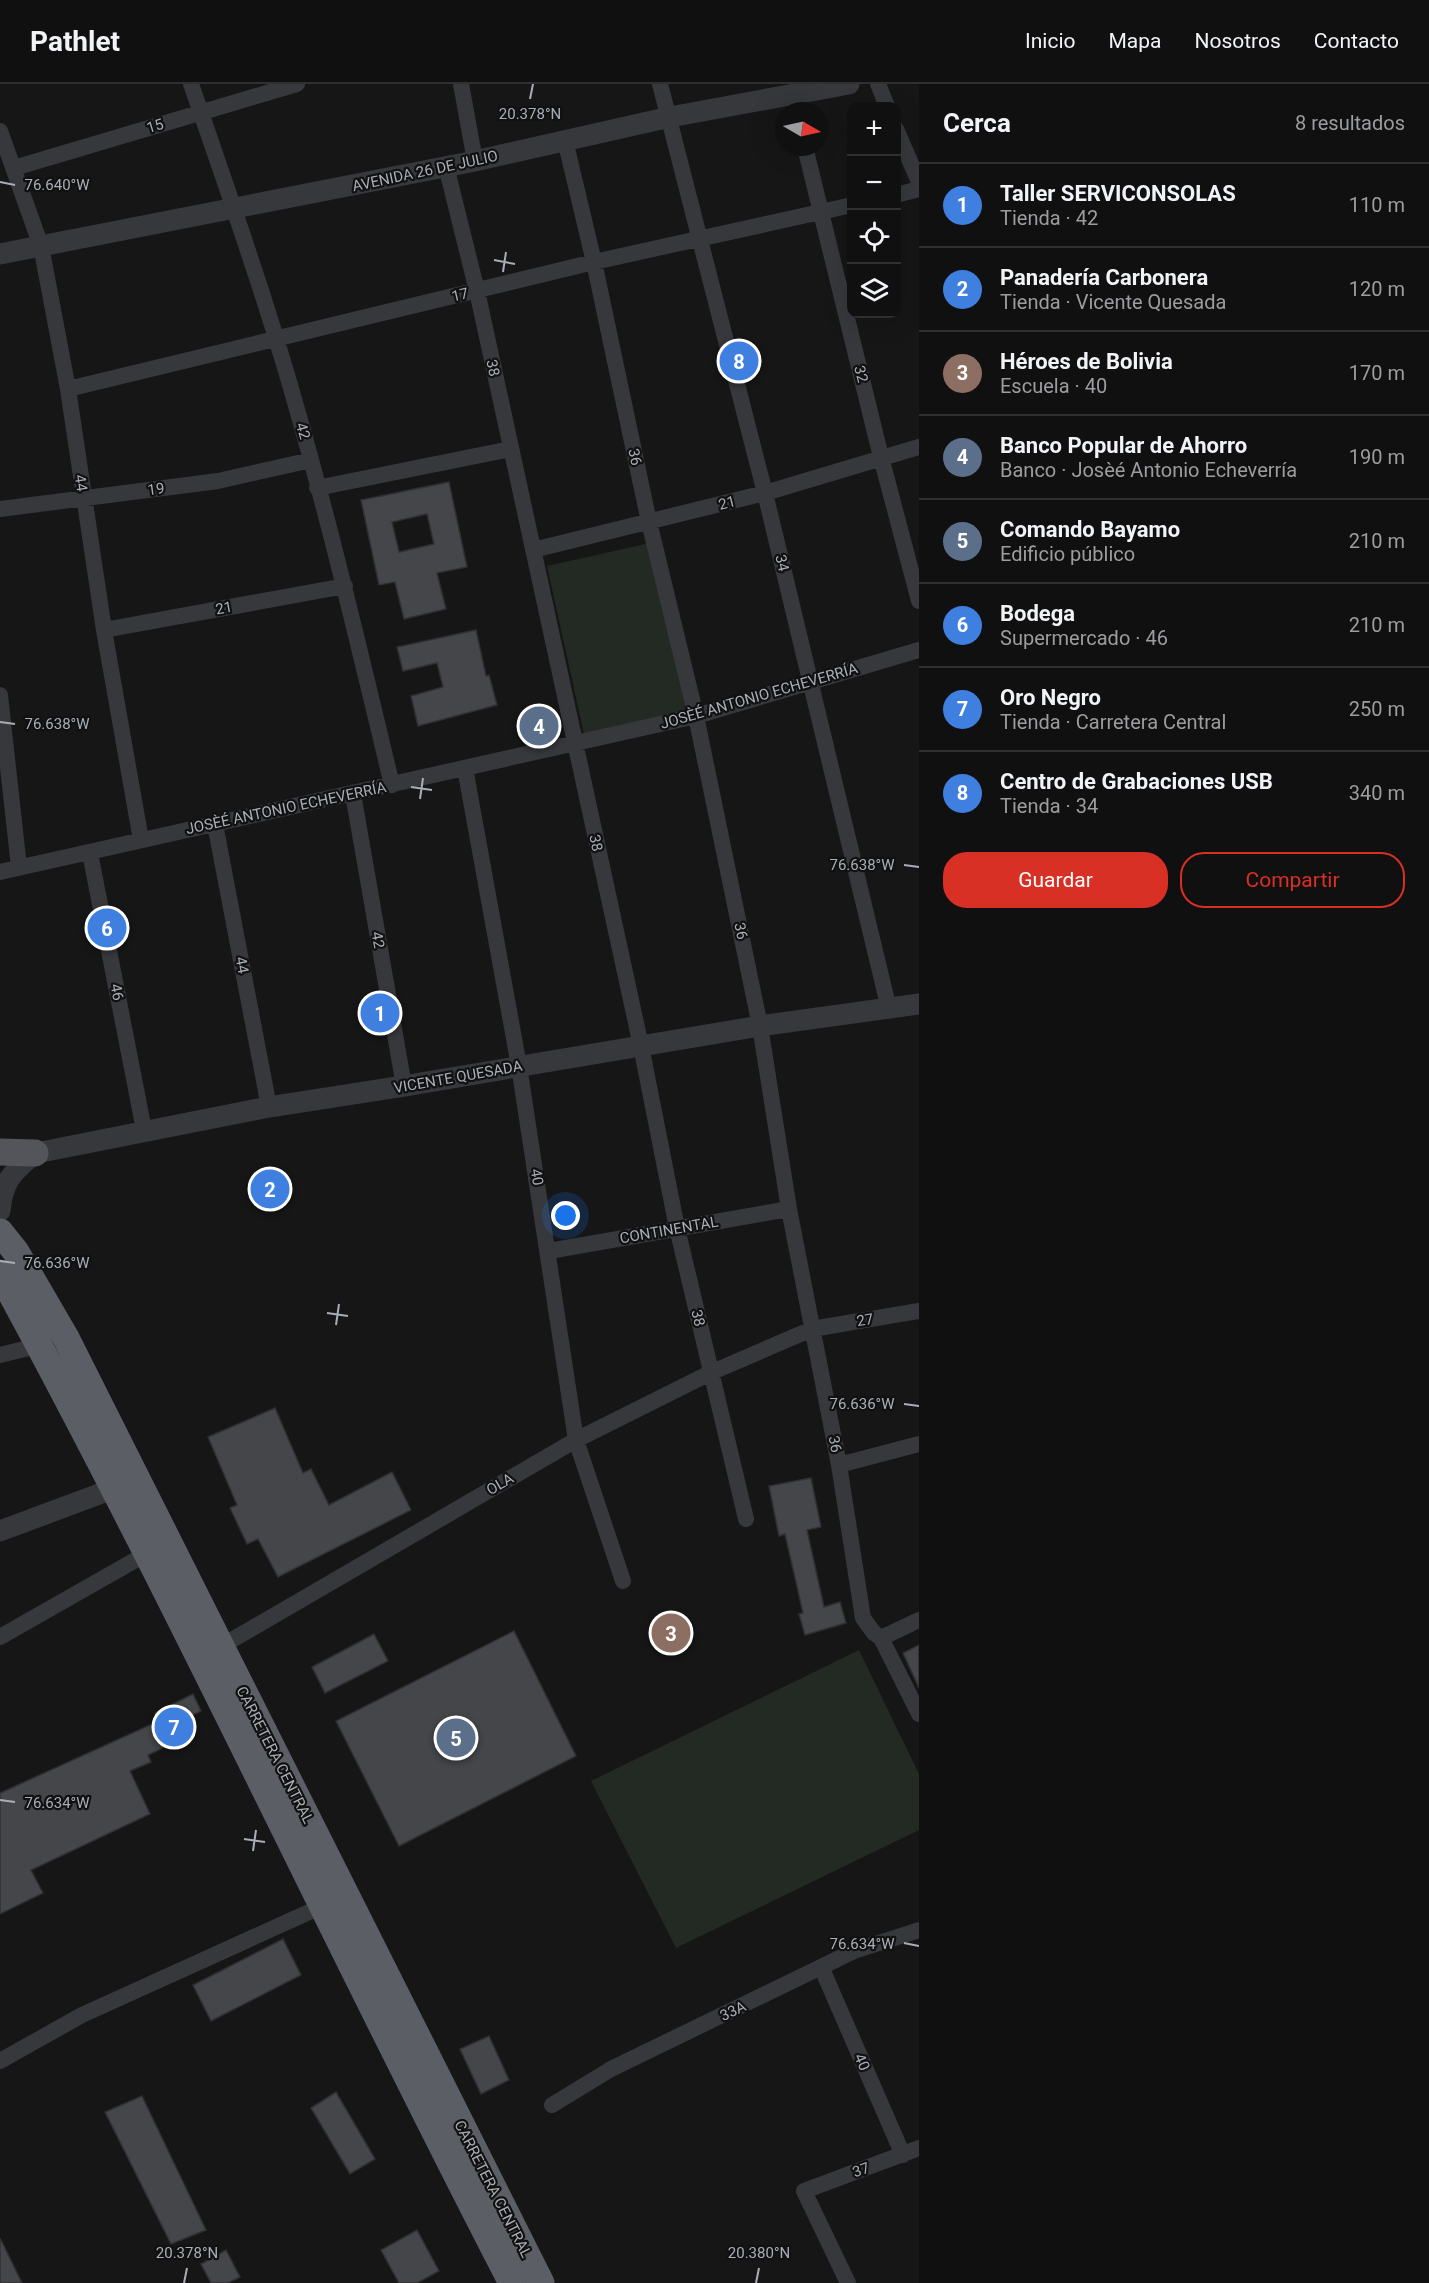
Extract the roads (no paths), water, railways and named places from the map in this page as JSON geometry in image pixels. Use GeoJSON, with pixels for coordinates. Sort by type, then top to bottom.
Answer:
{"type":"FeatureCollection","features":[{"type":"Feature","properties":{"kind":"highway","name":"CARRETERA CENTRAL"},"geometry":{"type":"LineString","coordinates":[[5,1253],[66,1338],[125,1484],[335,1901],[541,2283]]}},
{"type":"Feature","properties":{"kind":"highway","name":"CARRETERA CENTRAL"},"geometry":{"type":"LineString","coordinates":[[5,1253],[39,1345],[125,1484],[146,1554],[210,1653]]}},
{"type":"Feature","properties":{"kind":"highway","name":"CARRETERA CENTRAL"},"geometry":{"type":"LineString","coordinates":[[335,1901],[444,2153],[512,2283]]}},
{"type":"Feature","properties":{"kind":"main road"},"geometry":{"type":"LineString","coordinates":[[0,1152],[34,1153]]}},
{"type":"Feature","properties":{"kind":"street","name":"42"},"geometry":{"type":"LineString","coordinates":[[191,84],[276,338],[311,460],[345,586],[392,785]]}},
{"type":"Feature","properties":{"kind":"street","name":"15"},"geometry":{"type":"LineString","coordinates":[[14,168],[297,84]]}},
{"type":"Feature","properties":{"kind":"street"},"geometry":{"type":"LineString","coordinates":[[461,84],[475,161]]}},
{"type":"Feature","properties":{"kind":"street"},"geometry":{"type":"LineString","coordinates":[[660,84],[670,117]]}},
{"type":"Feature","properties":{"kind":"street","name":"AVENIDA 26 DE JULIO"},"geometry":{"type":"LineString","coordinates":[[798,102],[849,84]]}},
{"type":"Feature","properties":{"kind":"street"},"geometry":{"type":"LineString","coordinates":[[878,84],[885,102]]}},
{"type":"Feature","properties":{"kind":"street","name":"AVENIDA 26 DE JULIO"},"geometry":{"type":"LineString","coordinates":[[0,254],[475,161],[670,117],[775,105]]}},
{"type":"Feature","properties":{"kind":"street","name":"34"},"geometry":{"type":"LineString","coordinates":[[670,117],[765,493],[889,1009]]}},
{"type":"Feature","properties":{"kind":"street","name":"44"},"geometry":{"type":"LineString","coordinates":[[0,131],[41,246],[68,388],[104,630],[141,840]]}},
{"type":"Feature","properties":{"kind":"street"},"geometry":{"type":"LineString","coordinates":[[901,139],[919,182]]}},
{"type":"Feature","properties":{"kind":"street","name":"36"},"geometry":{"type":"LineString","coordinates":[[565,140],[594,262],[649,522],[696,716],[760,1026],[789,1209],[839,1465],[862,1618],[881,1638],[919,1714]]}},
{"type":"Feature","properties":{"kind":"street","name":"32"},"geometry":{"type":"LineString","coordinates":[[807,156],[919,601]]}},
{"type":"Feature","properties":{"kind":"street","name":"38"},"geometry":{"type":"LineString","coordinates":[[446,166],[477,291],[641,1046],[677,1228],[746,1519]]}},
{"type":"Feature","properties":{"kind":"street"},"geometry":{"type":"LineString","coordinates":[[901,194],[919,189]]}},
{"type":"Feature","properties":{"kind":"street","name":"17"},"geometry":{"type":"LineString","coordinates":[[68,388],[594,262],[847,206]]}},
{"type":"Feature","properties":{"kind":"street","name":"21"},"geometry":{"type":"LineString","coordinates":[[533,550],[765,493],[919,447]]}},
{"type":"Feature","properties":{"kind":"street"},"geometry":{"type":"LineString","coordinates":[[318,488],[510,449]]}},
{"type":"Feature","properties":{"kind":"street","name":"19"},"geometry":{"type":"LineString","coordinates":[[0,509],[218,481],[311,460]]}},
{"type":"Feature","properties":{"kind":"street","name":"21"},"geometry":{"type":"LineString","coordinates":[[104,630],[345,586]]}},
{"type":"Feature","properties":{"kind":"street","name":"JOSÈÉ ANTONIO ECHEVERRÍA"},"geometry":{"type":"LineString","coordinates":[[0,872],[696,716],[919,650]]}},
{"type":"Feature","properties":{"kind":"street"},"geometry":{"type":"LineString","coordinates":[[0,695],[19,867]]}},
{"type":"Feature","properties":{"kind":"street","name":"40"},"geometry":{"type":"LineString","coordinates":[[465,768],[519,1066],[576,1440],[623,1581]]}},
{"type":"Feature","properties":{"kind":"street","name":"42"},"geometry":{"type":"LineString","coordinates":[[353,794],[404,1086]]}},
{"type":"Feature","properties":{"kind":"street","name":"44"},"geometry":{"type":"LineString","coordinates":[[215,824],[269,1107]]}},
{"type":"Feature","properties":{"kind":"street","name":"46"},"geometry":{"type":"LineString","coordinates":[[90,853],[144,1131]]}},
{"type":"Feature","properties":{"kind":"street","name":"VICENTE QUESADA"},"geometry":{"type":"LineString","coordinates":[[0,1162],[34,1153],[269,1107],[760,1026],[919,1004]]}},
{"type":"Feature","properties":{"kind":"street"},"geometry":{"type":"LineString","coordinates":[[5,1253],[4,1230],[0,1213],[5,1183],[12,1172],[34,1153]]}},
{"type":"Feature","properties":{"kind":"street","name":"CONTINENTAL"},"geometry":{"type":"LineString","coordinates":[[549,1251],[789,1209]]}},
{"type":"Feature","properties":{"kind":"street","name":"27"},"geometry":{"type":"LineString","coordinates":[[812,1329],[919,1311]]}},
{"type":"Feature","properties":{"kind":"street","name":"OLA"},"geometry":{"type":"LineString","coordinates":[[210,1653],[576,1440],[710,1372],[812,1329]]}},
{"type":"Feature","properties":{"kind":"street"},"geometry":{"type":"LineString","coordinates":[[0,1355],[66,1338]]}},
{"type":"Feature","properties":{"kind":"street"},"geometry":{"type":"LineString","coordinates":[[839,1465],[919,1444]]}},
{"type":"Feature","properties":{"kind":"street"},"geometry":{"type":"LineString","coordinates":[[0,1531],[125,1484]]}},
{"type":"Feature","properties":{"kind":"street"},"geometry":{"type":"LineString","coordinates":[[0,1637],[146,1554]]}},
{"type":"Feature","properties":{"kind":"street"},"geometry":{"type":"LineString","coordinates":[[881,1638],[919,1620]]}},
{"type":"Feature","properties":{"kind":"street"},"geometry":{"type":"LineString","coordinates":[[0,2061],[82,2015],[335,1901]]}},
{"type":"Feature","properties":{"kind":"street","name":"33A"},"geometry":{"type":"LineString","coordinates":[[552,2105],[611,2069],[854,1951],[919,1930]]}},
{"type":"Feature","properties":{"kind":"street","name":"40"},"geometry":{"type":"LineString","coordinates":[[822,1968],[903,2155]]}},
{"type":"Feature","properties":{"kind":"street","name":"37"},"geometry":{"type":"LineString","coordinates":[[848,2283],[804,2191],[919,2148]]}},
{"type":"Feature","properties":{"kind":"place","name":"Centro de Grabaciones USB"},"geometry":{"type":"Point","coordinates":[739,361]}},
{"type":"Feature","properties":{"kind":"place","name":"Banco Popular de Ahorro"},"geometry":{"type":"Point","coordinates":[539,726]}},
{"type":"Feature","properties":{"kind":"place","name":"Bodega"},"geometry":{"type":"Point","coordinates":[107,928]}},
{"type":"Feature","properties":{"kind":"place","name":"Taller SERVICONSOLAS"},"geometry":{"type":"Point","coordinates":[380,1013]}},
{"type":"Feature","properties":{"kind":"place","name":"Panadería Carbonera"},"geometry":{"type":"Point","coordinates":[270,1189]}},
{"type":"Feature","properties":{"kind":"place","name":"Héroes de Bolivia"},"geometry":{"type":"Point","coordinates":[671,1633]}},
{"type":"Feature","properties":{"kind":"place","name":"Oro Negro"},"geometry":{"type":"Point","coordinates":[174,1727]}},
{"type":"Feature","properties":{"kind":"place","name":"Comando Bayamo"},"geometry":{"type":"Point","coordinates":[456,1738]}}]}
